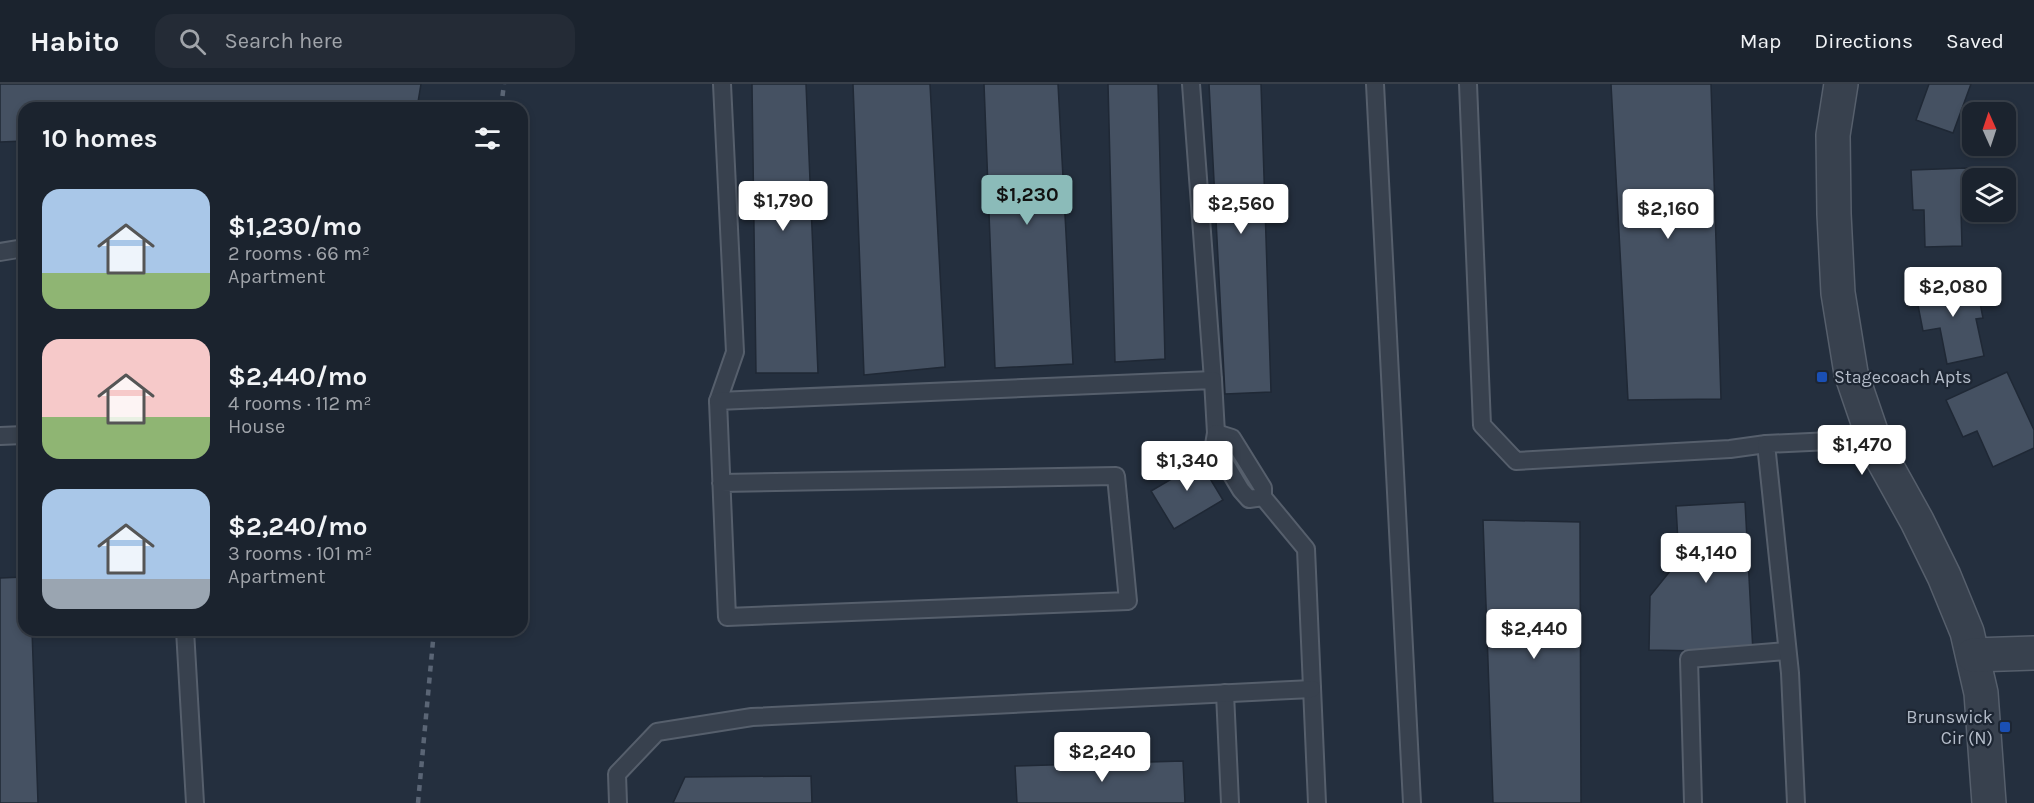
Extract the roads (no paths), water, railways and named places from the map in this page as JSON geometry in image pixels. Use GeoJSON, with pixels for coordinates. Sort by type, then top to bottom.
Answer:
{"type":"FeatureCollection","features":[{"type":"Feature","properties":{"kind":"street"},"geometry":{"type":"LineString","coordinates":[[1841,84],[1833,135],[1834,214],[1838,293],[1851,373],[1873,439],[1944,576],[1966,632],[1981,693],[1989,803]]}},
{"type":"Feature","properties":{"kind":"street"},"geometry":{"type":"LineString","coordinates":[[1973,655],[2034,653]]}},
{"type":"Feature","properties":{"kind":"lane"},"geometry":{"type":"LineString","coordinates":[[721,483],[1116,476],[1128,601],[727,617],[721,483],[718,401],[735,352],[722,84]]}},
{"type":"Feature","properties":{"kind":"lane"},"geometry":{"type":"LineString","coordinates":[[1191,84],[1216,433],[1232,438],[1263,488],[1263,497],[1306,549],[1317,803]]}},
{"type":"Feature","properties":{"kind":"lane"},"geometry":{"type":"LineString","coordinates":[[1375,84],[1412,803]]}},
{"type":"Feature","properties":{"kind":"lane"},"geometry":{"type":"LineString","coordinates":[[1468,84],[1482,424],[1516,461],[1873,439]]}},
{"type":"Feature","properties":{"kind":"lane"},"geometry":{"type":"LineString","coordinates":[[0,252],[18,249]]}},
{"type":"Feature","properties":{"kind":"lane"},"geometry":{"type":"LineString","coordinates":[[718,401],[1213,380]]}},
{"type":"Feature","properties":{"kind":"lane"},"geometry":{"type":"LineString","coordinates":[[0,436],[18,435]]}},
{"type":"Feature","properties":{"kind":"lane"},"geometry":{"type":"LineString","coordinates":[[1766,444],[1787,651],[1796,803]]}},
{"type":"Feature","properties":{"kind":"lane"},"geometry":{"type":"LineString","coordinates":[[185,636],[195,803]]}},
{"type":"Feature","properties":{"kind":"lane"},"geometry":{"type":"LineString","coordinates":[[1693,803],[1689,659],[1787,651]]}},
{"type":"Feature","properties":{"kind":"lane"},"geometry":{"type":"LineString","coordinates":[[618,803],[617,774],[657,732],[752,717],[1312,689]]}},
{"type":"Feature","properties":{"kind":"lane"},"geometry":{"type":"LineString","coordinates":[[1225,693],[1230,803]]}},
{"type":"Feature","properties":{"kind":"railway"},"geometry":{"type":"LineString","coordinates":[[502,102],[504,84]]}},
{"type":"Feature","properties":{"kind":"railway"},"geometry":{"type":"LineString","coordinates":[[418,803],[433,636]]}},
{"type":"Feature","properties":{"kind":"place","name":"Stagecoach Apts"},"geometry":{"type":"Point","coordinates":[1822,377]}},
{"type":"Feature","properties":{"kind":"place","name":"Brunswick Cir (N)"},"geometry":{"type":"Point","coordinates":[2005,727]}}]}
